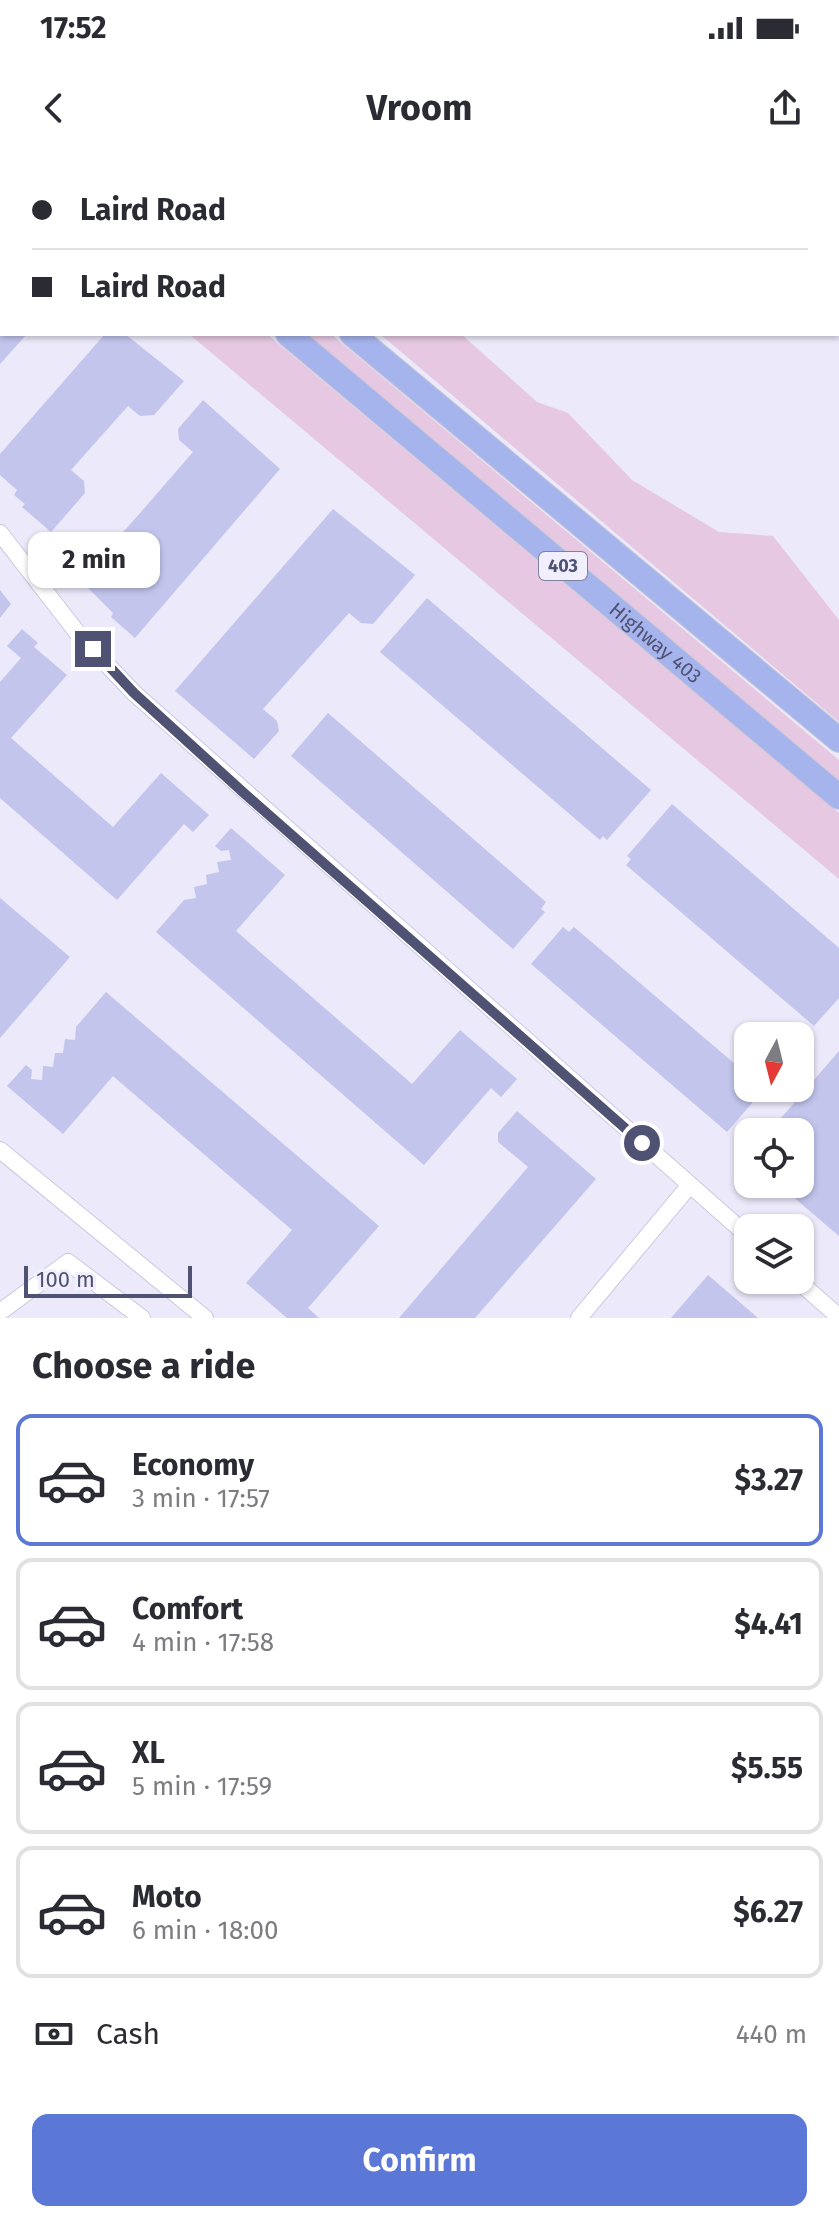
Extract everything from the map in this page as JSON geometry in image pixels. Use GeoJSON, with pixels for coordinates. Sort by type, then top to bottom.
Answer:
{"type":"FeatureCollection","features":[{"type":"Feature","properties":{"kind":"highway","name":"Highway 403"},"geometry":{"type":"LineString","coordinates":[[290,336],[839,797]]}},
{"type":"Feature","properties":{"kind":"highway","name":"403"},"geometry":{"type":"LineString","coordinates":[[354,336],[839,740]]}},
{"type":"Feature","properties":{"kind":"street"},"geometry":{"type":"LineString","coordinates":[[0,533],[79,635],[134,693],[734,1224]]}},
{"type":"Feature","properties":{"kind":"street"},"geometry":{"type":"LineString","coordinates":[[0,1150],[205,1318]]}},
{"type":"Feature","properties":{"kind":"street"},"geometry":{"type":"LineString","coordinates":[[579,1318],[690,1185]]}},
{"type":"Feature","properties":{"kind":"street"},"geometry":{"type":"LineString","coordinates":[[0,1312],[68,1262],[142,1318]]}},
{"type":"Feature","properties":{"kind":"street"},"geometry":{"type":"LineString","coordinates":[[813,1294],[839,1317]]}},
{"type":"Feature","properties":{"kind":"shaded area"},"geometry":{"type":"Polygon","coordinates":[[[191,336],[269,336],[839,813],[839,879],[191,336]]]}},
{"type":"Feature","properties":{"kind":"shaded area"},"geometry":{"type":"Polygon","coordinates":[[[304,336],[333,336],[839,760],[839,785],[304,336]]]}},
{"type":"Feature","properties":{"kind":"shaded area"},"geometry":{"type":"Polygon","coordinates":[[[382,336],[463,336],[537,402],[568,413],[632,480],[719,532],[773,536],[839,620],[839,722],[382,336]]]}},
{"type":"Feature","properties":{"kind":"building"},"geometry":{"type":"Polygon","coordinates":[[[0,336],[25,336],[0,364],[0,336]]]}},
{"type":"Feature","properties":{"kind":"building"},"geometry":{"type":"Polygon","coordinates":[[[103,336],[128,336],[184,381],[154,415],[140,416],[128,406],[71,470],[84,481],[85,493],[51,532],[22,507],[25,504],[14,495],[17,490],[0,475],[0,454],[103,336]]]}},
{"type":"Feature","properties":{"kind":"building"},"geometry":{"type":"Polygon","coordinates":[[[203,400],[280,469],[135,638],[111,617],[113,613],[61,561],[82,537],[94,537],[108,549],[141,512],[193,452],[179,440],[178,429],[203,400]]]}},
{"type":"Feature","properties":{"kind":"building"},"geometry":{"type":"Polygon","coordinates":[[[333,509],[415,575],[373,624],[361,623],[349,613],[263,709],[277,721],[279,731],[254,759],[175,691],[333,509]]]}},
{"type":"Feature","properties":{"kind":"building"},"geometry":{"type":"Polygon","coordinates":[[[0,590],[11,604],[0,618],[0,590]]]}},
{"type":"Feature","properties":{"kind":"building"},"geometry":{"type":"Polygon","coordinates":[[[427,598],[651,790],[607,840],[603,836],[600,840],[380,652],[427,598]]]}},
{"type":"Feature","properties":{"kind":"building"},"geometry":{"type":"Polygon","coordinates":[[[22,629],[38,643],[34,647],[67,675],[11,738],[113,827],[161,773],[209,815],[193,832],[184,824],[117,900],[0,798],[0,682],[21,658],[7,646],[22,629]]]}},
{"type":"Feature","properties":{"kind":"building"},"geometry":{"type":"Polygon","coordinates":[[[328,713],[546,902],[541,909],[545,912],[513,949],[291,756],[328,713]]]}},
{"type":"Feature","properties":{"kind":"building"},"geometry":{"type":"Polygon","coordinates":[[[672,804],[839,948],[839,998],[814,1026],[814,1022],[809,1022],[626,865],[631,859],[627,856],[672,804]]]}},
{"type":"Feature","properties":{"kind":"building"},"geometry":{"type":"Polygon","coordinates":[[[231,828],[285,875],[236,931],[412,1084],[460,1030],[517,1079],[501,1097],[491,1088],[424,1165],[156,932],[184,900],[196,898],[194,887],[207,884],[206,875],[219,872],[217,862],[231,860],[229,850],[221,851],[215,846],[231,828]]]}},
{"type":"Feature","properties":{"kind":"building"},"geometry":{"type":"Polygon","coordinates":[[[0,898],[70,957],[0,1038],[0,898]]]}},
{"type":"Feature","properties":{"kind":"building"},"geometry":{"type":"Polygon","coordinates":[[[563,927],[569,932],[574,927],[734,1063],[734,1102],[753,1102],[739,1118],[734,1118],[734,1124],[727,1132],[531,964],[563,927]]]}},
{"type":"Feature","properties":{"kind":"building"},"geometry":{"type":"Polygon","coordinates":[[[106,992],[379,1226],[308,1308],[319,1318],[287,1318],[246,1283],[292,1230],[113,1076],[63,1134],[7,1086],[26,1065],[32,1070],[31,1079],[42,1080],[43,1066],[53,1067],[55,1053],[63,1053],[65,1039],[75,1040],[76,1027],[106,992]]]}},
{"type":"Feature","properties":{"kind":"building"},"geometry":{"type":"Polygon","coordinates":[[[839,1051],[839,1236],[794,1198],[814,1198],[814,1118],[781,1118],[795,1102],[814,1102],[814,1080],[839,1051]]]}},
{"type":"Feature","properties":{"kind":"building"},"geometry":{"type":"Polygon","coordinates":[[[517,1111],[596,1179],[475,1318],[399,1318],[528,1167],[498,1142],[498,1133],[517,1111]]]}},
{"type":"Feature","properties":{"kind":"building"},"geometry":{"type":"Polygon","coordinates":[[[708,1275],[758,1318],[671,1318],[708,1275]]]}},
{"type":"Feature","properties":{"kind":"route"},"geometry":{"type":"LineString","coordinates":[[93,649],[134,693],[245,794],[642,1143]]}}]}
